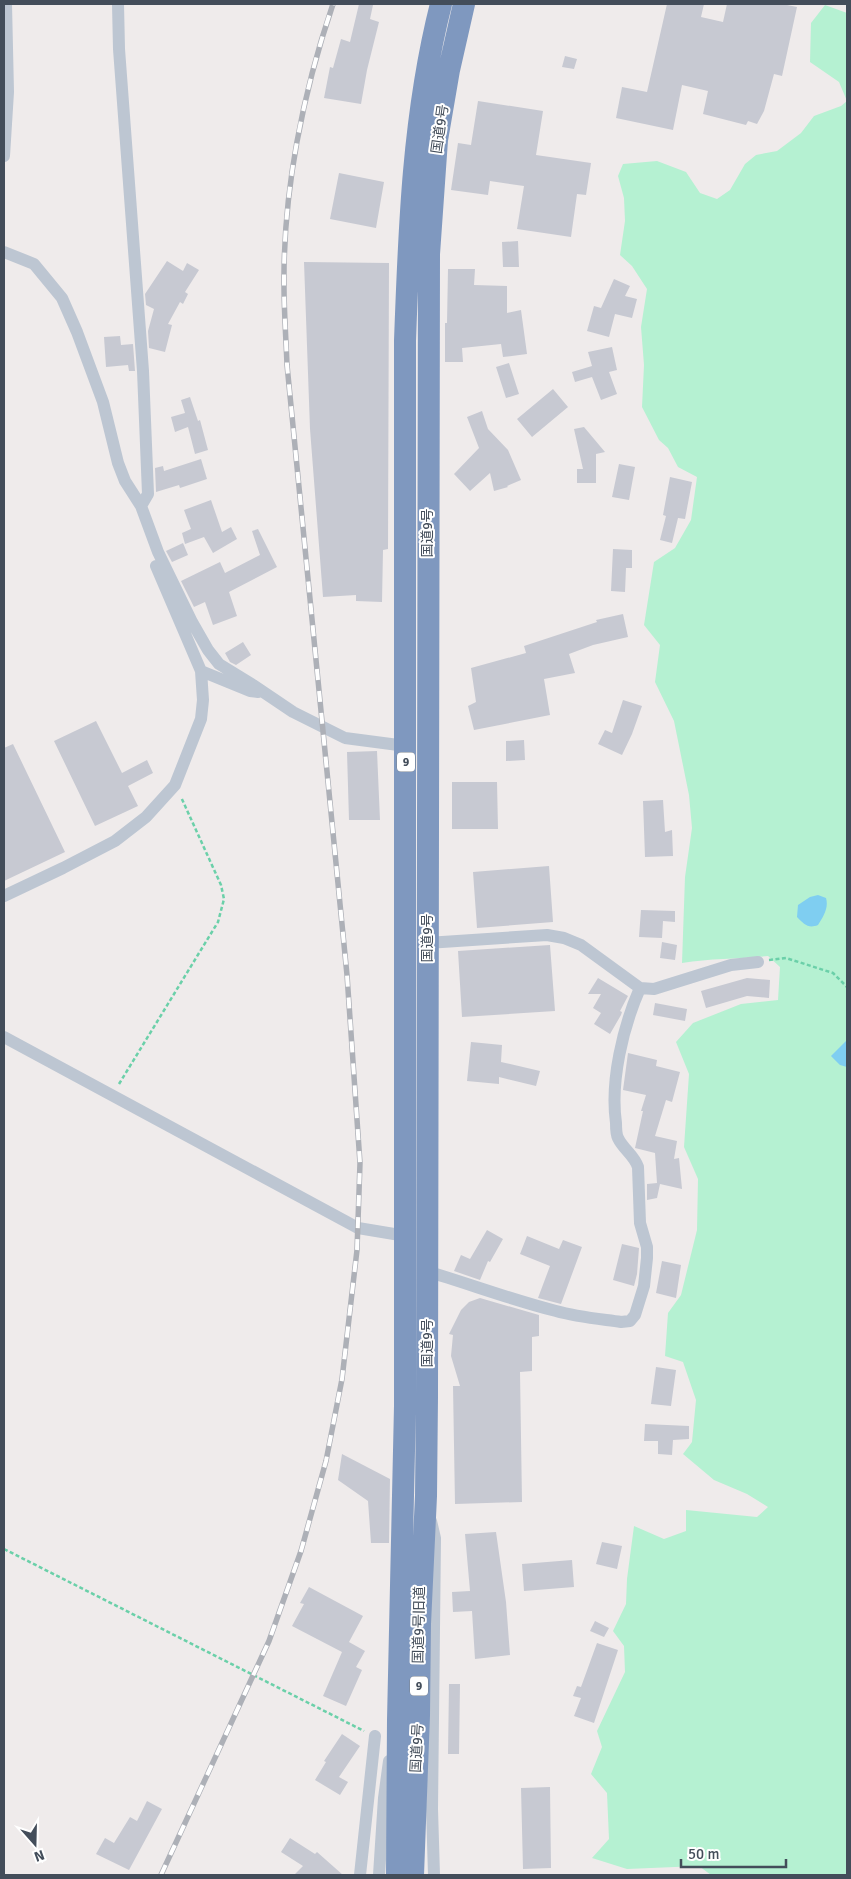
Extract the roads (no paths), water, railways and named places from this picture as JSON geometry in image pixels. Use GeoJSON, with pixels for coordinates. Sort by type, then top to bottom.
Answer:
{"type":"FeatureCollection","features":[{"type":"Feature","properties":{"kind":"highway","name":"国道9号"},"geometry":{"type":"LineString","coordinates":[[397,1875],[406,1236],[406,342],[408,257],[417,138],[427,71],[441,4]]}},
{"type":"Feature","properties":{"kind":"highway","name":"国道9号"},"geometry":{"type":"LineString","coordinates":[[413,1875],[419,1715],[420,1624],[426,1496],[429,254],[437,140],[449,70],[464,4]]}},
{"type":"Feature","properties":{"kind":"street"},"geometry":{"type":"LineString","coordinates":[[4,156],[8,92],[6,4]]}},
{"type":"Feature","properties":{"kind":"street"},"geometry":{"type":"LineString","coordinates":[[118,4],[120,59],[147,447],[148,494],[141,506]]}},
{"type":"Feature","properties":{"kind":"street"},"geometry":{"type":"LineString","coordinates":[[4,252],[34,264],[62,298],[103,402],[118,464],[125,481],[141,506],[158,552],[192,622],[208,650],[219,664],[293,712],[345,738],[406,746]]}},
{"type":"Feature","properties":{"kind":"street"},"geometry":{"type":"LineString","coordinates":[[4,896],[114,841],[146,818],[175,785],[201,719],[203,700],[201,671],[170,601],[150,549],[150,532]]}},
{"type":"Feature","properties":{"kind":"street"},"geometry":{"type":"LineString","coordinates":[[201,671],[250,691],[263,692]]}},
{"type":"Feature","properties":{"kind":"street"},"geometry":{"type":"LineString","coordinates":[[427,943],[547,935],[564,938],[581,945],[640,988],[654,988],[731,965],[758,962]]}},
{"type":"Feature","properties":{"kind":"street"},"geometry":{"type":"LineString","coordinates":[[426,1271],[558,1312],[622,1322],[630,1321],[635,1315],[644,1286],[647,1247],[640,1223],[638,1167],[635,1159],[618,1138],[614,1112],[617,1067],[630,1010],[640,988]]}},
{"type":"Feature","properties":{"kind":"street"},"geometry":{"type":"LineString","coordinates":[[4,1037],[358,1228],[406,1236]]}},
{"type":"Feature","properties":{"kind":"street","name":"国道9号旧道"},"geometry":{"type":"LineString","coordinates":[[426,1496],[435,1538],[432,1809],[434,1875]]}},
{"type":"Feature","properties":{"kind":"street"},"geometry":{"type":"LineString","coordinates":[[379,1875],[388,1764],[398,1720]]}},
{"type":"Feature","properties":{"kind":"street"},"geometry":{"type":"LineString","coordinates":[[360,1875],[375,1736]]}},
{"type":"Feature","properties":{"kind":"water"},"geometry":{"type":"Polygon","coordinates":[[[818,895],[826,898],[824,916],[818,925],[809,926],[797,917],[798,905],[810,897],[818,895]]]}},
{"type":"Feature","properties":{"kind":"water"},"geometry":{"type":"Polygon","coordinates":[[[847,1040],[847,1067],[840,1065],[831,1056],[847,1040]]]}},
{"type":"Feature","properties":{"kind":"railway"},"geometry":{"type":"LineString","coordinates":[[161,1875],[269,1641],[301,1551],[326,1461],[342,1379],[357,1250],[360,1163],[347,975],[287,365],[284,295],[287,214],[297,142],[322,37],[333,4]]}}]}
